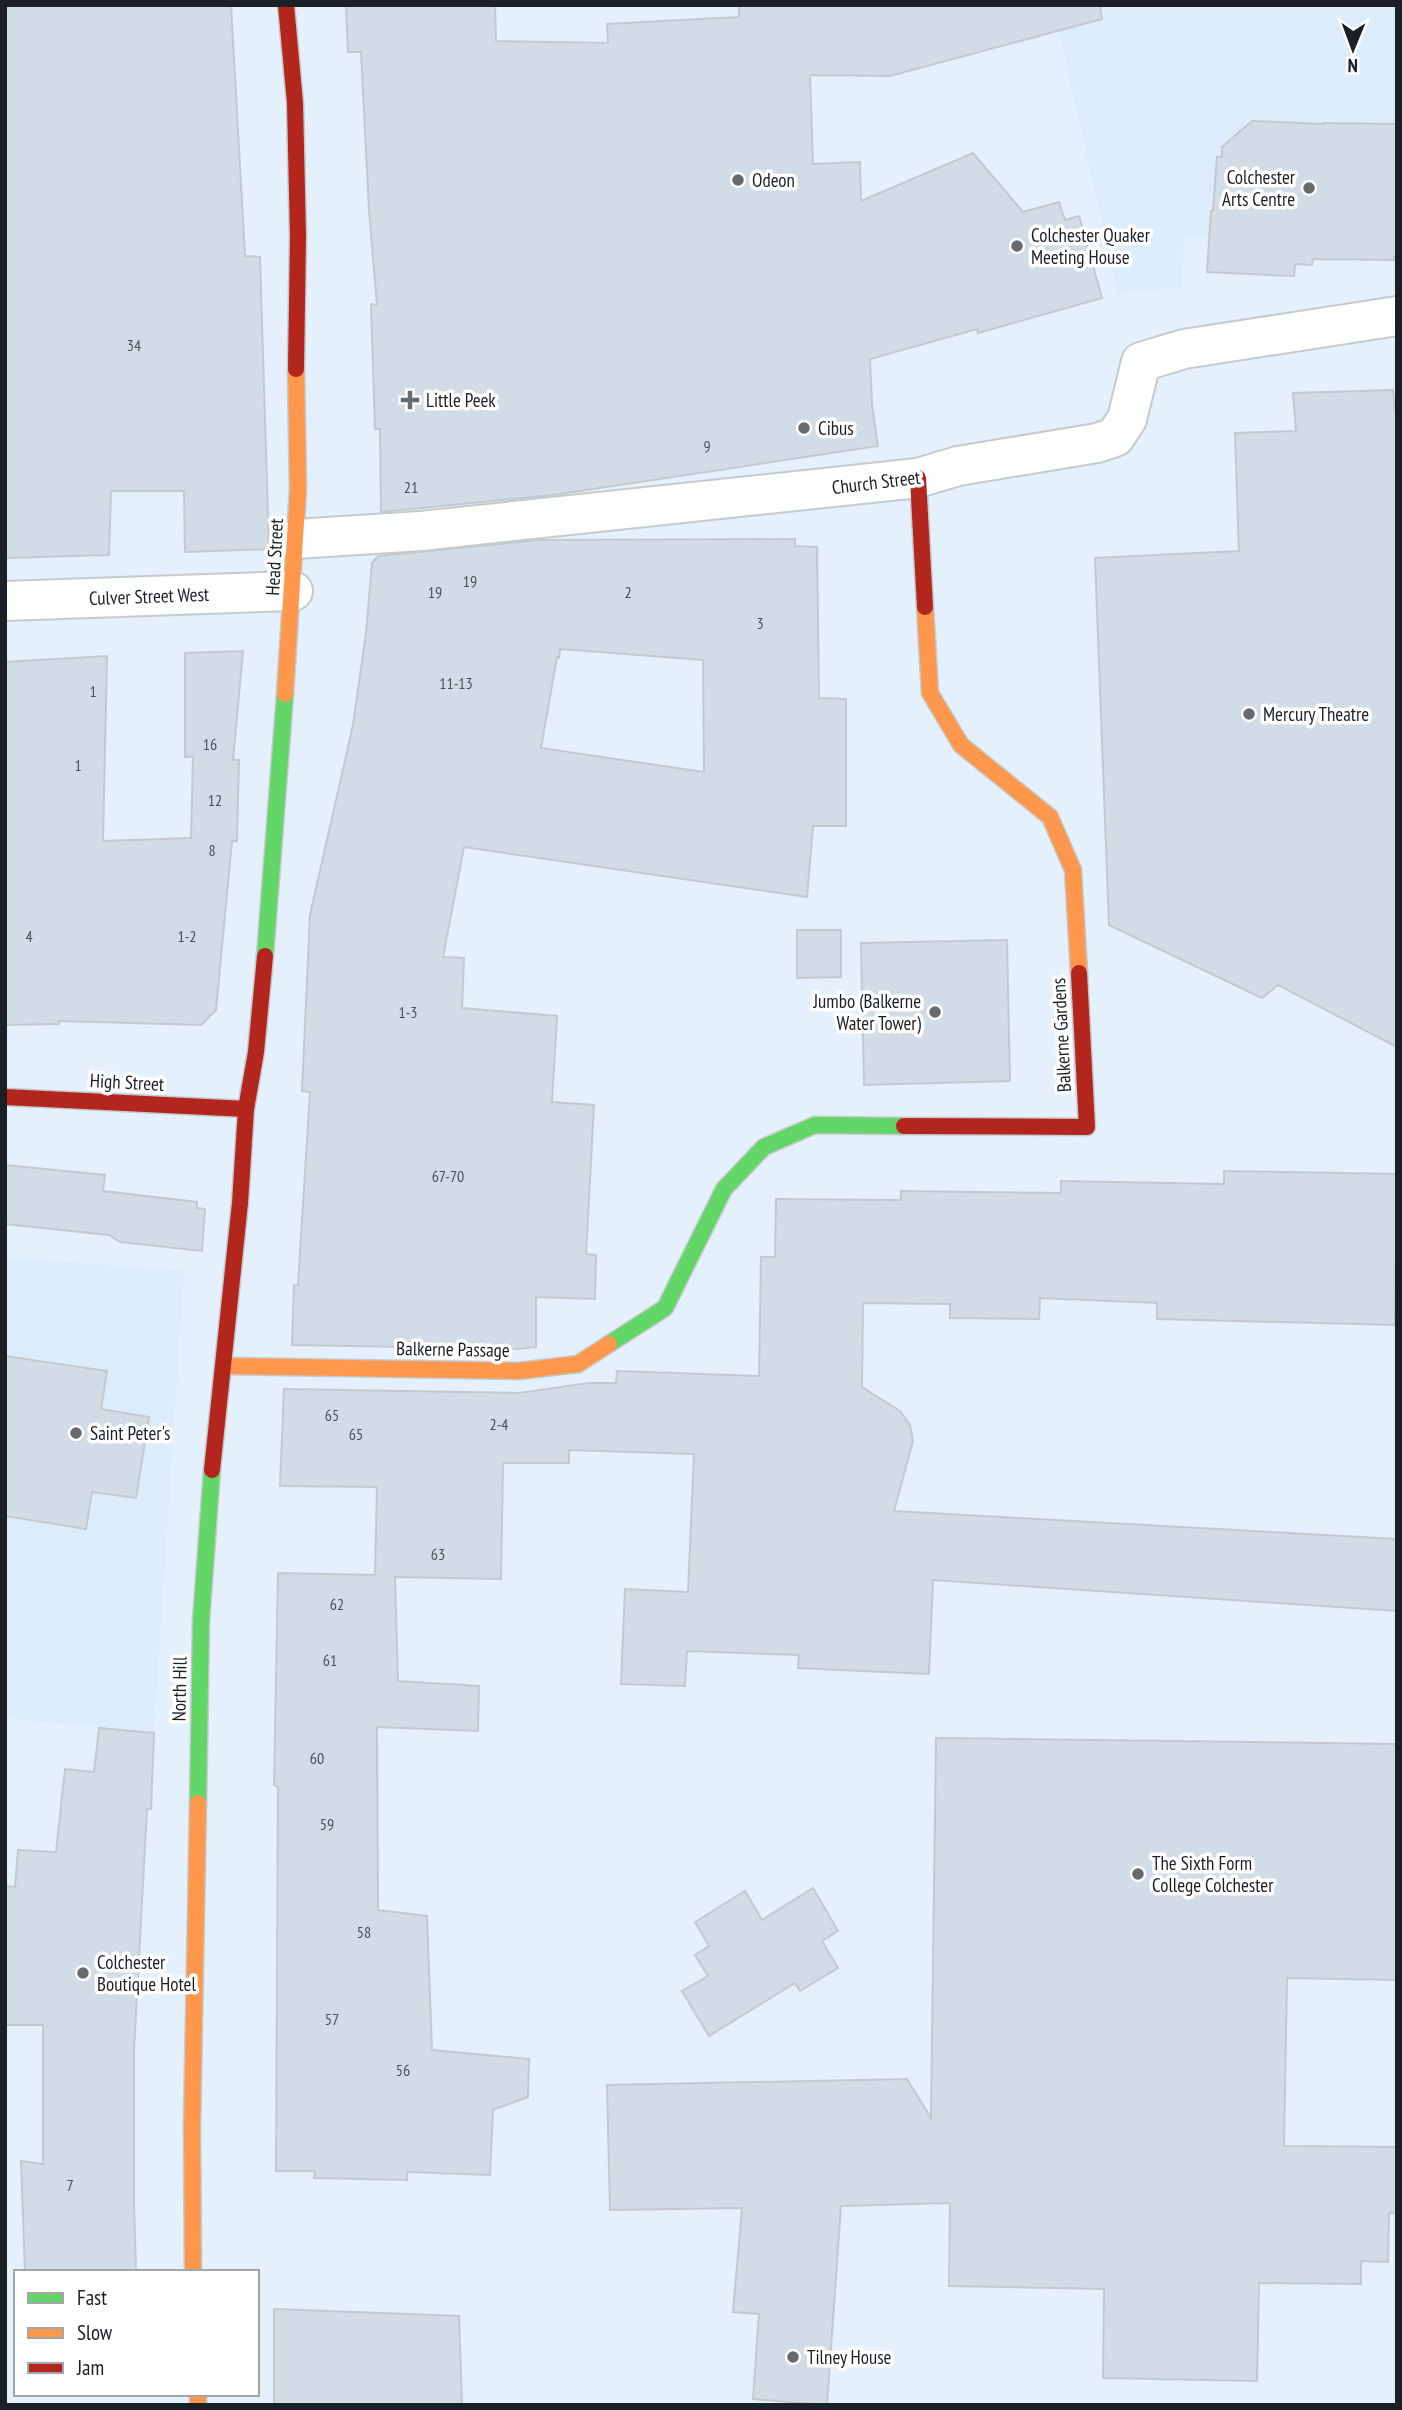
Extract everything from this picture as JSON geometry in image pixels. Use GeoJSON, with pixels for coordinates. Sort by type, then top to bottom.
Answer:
{"type":"FeatureCollection","features":[{"type":"Feature","properties":{"kind":"street","name":"Head Street"},"geometry":{"type":"LineString","coordinates":[[246,1109],[256,1052],[267,942],[298,490],[295,410],[298,224],[295,103],[286,5]]}},
{"type":"Feature","properties":{"kind":"street","name":"Church Street"},"geometry":{"type":"LineString","coordinates":[[296,539],[421,531],[918,478],[958,466],[1115,438],[1126,419],[1141,362],[1184,349],[1397,316]]}},
{"type":"Feature","properties":{"kind":"street","name":"Balkerne Gardens"},"geometry":{"type":"LineString","coordinates":[[664,1308],[724,1189],[764,1147],[814,1125],[1087,1127],[1073,870],[1050,817],[961,745],[930,693],[918,478]]}},
{"type":"Feature","properties":{"kind":"street","name":"Culver Street West"},"geometry":{"type":"LineString","coordinates":[[5,601],[293,591]]}},
{"type":"Feature","properties":{"kind":"street","name":"High Street"},"geometry":{"type":"LineString","coordinates":[[5,1097],[246,1109]]}},
{"type":"Feature","properties":{"kind":"street","name":"North Hill"},"geometry":{"type":"LineString","coordinates":[[193,2270],[192,2127],[201,1621],[214,1449],[240,1203],[246,1109]]}},
{"type":"Feature","properties":{"kind":"street","name":"Balkerne Passage"},"geometry":{"type":"LineString","coordinates":[[224,1366],[519,1371],[566,1366],[578,1364],[664,1308]]}},
{"type":"Feature","properties":{"kind":"shaded area"},"geometry":{"type":"Polygon","coordinates":[[[5,5],[1397,5],[1397,2405],[5,2405],[5,5]]]}},
{"type":"Feature","properties":{"kind":"shaded area"},"geometry":{"type":"Polygon","coordinates":[[[1053,5],[1397,5],[1397,124],[1362,128],[1361,122],[1354,122],[1354,129],[1329,127],[1329,123],[1323,123],[1322,128],[1298,123],[1245,121],[1244,128],[1222,153],[1222,157],[1217,157],[1219,211],[1211,211],[1209,239],[1184,238],[1182,287],[1118,293],[1053,5]]]}},
{"type":"Feature","properties":{"kind":"shaded area"},"geometry":{"type":"Polygon","coordinates":[[[5,1257],[184,1271],[154,1733],[5,1718],[5,1516],[86,1529],[92,1492],[136,1498],[149,1418],[101,1409],[107,1371],[5,1356],[5,1257]]]}},
{"type":"Feature","properties":{"kind":"building"},"geometry":{"type":"Polygon","coordinates":[[[5,5],[231,5],[245,256],[260,257],[269,549],[185,552],[184,491],[111,491],[109,555],[5,558],[5,5]]]}},
{"type":"Feature","properties":{"kind":"building"},"geometry":{"type":"Polygon","coordinates":[[[346,5],[495,5],[496,41],[608,43],[607,24],[739,17],[739,5],[1100,5],[1102,19],[890,76],[810,75],[813,164],[860,162],[861,201],[973,153],[1023,212],[1059,202],[1065,220],[1079,216],[1102,298],[978,333],[977,329],[870,359],[872,405],[878,446],[553,495],[381,512],[380,429],[375,429],[371,304],[377,305],[361,52],[348,52],[346,5]]]}},
{"type":"Feature","properties":{"kind":"building","name":"Colchester Arts Centre"},"geometry":{"type":"Polygon","coordinates":[[[1252,121],[1397,124],[1397,257],[1394,257],[1394,260],[1313,259],[1312,265],[1295,264],[1294,276],[1207,272],[1217,157],[1222,157],[1222,147],[1252,121]]]}},
{"type":"Feature","properties":{"kind":"building","name":"Mercury Theatre"},"geometry":{"type":"Polygon","coordinates":[[[1393,390],[1397,411],[1397,1047],[1278,985],[1262,998],[1109,925],[1095,558],[1239,551],[1235,433],[1296,431],[1293,393],[1393,390]]]}},
{"type":"Feature","properties":{"kind":"building"},"geometry":{"type":"Polygon","coordinates":[[[795,539],[795,546],[817,547],[819,698],[846,699],[846,826],[813,826],[807,897],[464,847],[443,957],[464,958],[462,1008],[557,1016],[552,1102],[594,1105],[586,1254],[596,1255],[595,1299],[536,1297],[536,1347],[518,1349],[292,1345],[294,1285],[298,1285],[310,1092],[302,1091],[310,915],[353,725],[366,633],[372,563],[378,556],[540,540],[795,539]],[[560,649],[541,748],[704,772],[703,660],[560,649]]]}},
{"type":"Feature","properties":{"kind":"building"},"geometry":{"type":"Polygon","coordinates":[[[243,651],[233,760],[239,760],[237,841],[232,841],[216,1010],[201,1025],[59,1021],[59,1024],[5,1025],[5,662],[107,656],[103,841],[191,838],[193,757],[185,757],[185,653],[243,651]]]}},
{"type":"Feature","properties":{"kind":"building"},"geometry":{"type":"Polygon","coordinates":[[[797,930],[841,930],[841,977],[797,978],[797,930]]]}},
{"type":"Feature","properties":{"kind":"building","name":"Jumbo (Balkerne Water Tower)"},"geometry":{"type":"Polygon","coordinates":[[[1007,940],[1010,1081],[864,1085],[861,943],[1007,940]]]}},
{"type":"Feature","properties":{"kind":"building"},"geometry":{"type":"Polygon","coordinates":[[[5,1165],[105,1175],[103,1191],[197,1202],[197,1208],[205,1209],[202,1251],[120,1242],[109,1235],[5,1224],[5,1165]]]}},
{"type":"Feature","properties":{"kind":"building"},"geometry":{"type":"Polygon","coordinates":[[[1224,1171],[1397,1174],[1395,1325],[1157,1319],[1157,1303],[1040,1298],[1039,1319],[950,1318],[950,1304],[863,1303],[862,1387],[900,1411],[910,1425],[913,1441],[894,1511],[1397,1539],[1397,1611],[933,1580],[929,1674],[798,1668],[799,1655],[687,1651],[685,1686],[621,1684],[625,1589],[688,1592],[694,1454],[569,1450],[569,1463],[503,1463],[501,1579],[395,1577],[398,1681],[479,1686],[478,1731],[377,1727],[378,1910],[427,1916],[432,2050],[529,2059],[528,2097],[493,2110],[490,2175],[407,2172],[407,2180],[314,2178],[315,2171],[276,2171],[278,1787],[274,1785],[278,1573],[375,1575],[377,1487],[280,1486],[284,1389],[519,1393],[589,1383],[616,1383],[617,1371],[759,1376],[761,1257],[775,1257],[776,1199],[901,1200],[901,1191],[1061,1193],[1061,1181],[1224,1184],[1224,1171]]]}},
{"type":"Feature","properties":{"kind":"building","name":"Saint Peter's"},"geometry":{"type":"Polygon","coordinates":[[[5,1356],[107,1371],[101,1409],[149,1417],[136,1498],[92,1492],[86,1529],[5,1516],[5,1356]]]}},
{"type":"Feature","properties":{"kind":"building"},"geometry":{"type":"Polygon","coordinates":[[[99,1728],[154,1733],[151,1809],[147,1809],[134,2050],[136,2270],[25,2270],[21,2161],[43,2164],[43,2025],[5,2025],[5,1886],[15,1887],[18,1850],[56,1852],[65,1769],[94,1772],[99,1728]]]}},
{"type":"Feature","properties":{"kind":"building","name":"The Sixth Form College Colchester"},"geometry":{"type":"Polygon","coordinates":[[[936,1738],[1397,1744],[1397,1980],[1287,1978],[1284,2146],[1397,2147],[1397,2213],[1389,2213],[1388,2262],[1361,2261],[1361,2284],[1259,2283],[1257,2381],[1103,2378],[1104,2289],[949,2286],[950,2203],[841,2206],[827,2405],[753,2399],[759,2314],[733,2312],[742,2208],[610,2210],[607,2085],[907,2079],[931,2118],[936,1738]]]}},
{"type":"Feature","properties":{"kind":"building"},"geometry":{"type":"Polygon","coordinates":[[[813,1888],[838,1931],[822,1941],[838,1968],[800,1991],[795,1983],[709,2036],[682,1991],[708,1976],[695,1955],[709,1946],[695,1922],[745,1891],[762,1920],[813,1888]]]}},
{"type":"Feature","properties":{"kind":"building"},"geometry":{"type":"Polygon","coordinates":[[[274,2309],[459,2316],[462,2405],[274,2405],[274,2309]]]}},
{"type":"Feature","properties":{"kind":"traffic: fast"},"geometry":{"type":"LineString","coordinates":[[265,956],[285,694]]}},
{"type":"Feature","properties":{"kind":"traffic: fast"},"geometry":{"type":"LineString","coordinates":[[609,1344],[665,1308],[724,1189],[764,1147],[815,1125],[904,1126]]}},
{"type":"Feature","properties":{"kind":"traffic: fast"},"geometry":{"type":"LineString","coordinates":[[198,1803],[201,1621],[212,1470]]}},
{"type":"Feature","properties":{"kind":"traffic: slow"},"geometry":{"type":"LineString","coordinates":[[285,694],[298,490],[296,369]]}},
{"type":"Feature","properties":{"kind":"traffic: slow"},"geometry":{"type":"LineString","coordinates":[[925,607],[930,693],[961,745],[1050,817],[1073,870],[1079,973]]}},
{"type":"Feature","properties":{"kind":"traffic: slow"},"geometry":{"type":"LineString","coordinates":[[224,1366],[519,1371],[578,1364],[609,1344]]}},
{"type":"Feature","properties":{"kind":"traffic: slow"},"geometry":{"type":"LineString","coordinates":[[193,2270],[192,2127],[198,1803]]}},
{"type":"Feature","properties":{"kind":"traffic: slow"},"geometry":{"type":"LineString","coordinates":[[198,2396],[198,2405]]}},
{"type":"Feature","properties":{"kind":"traffic: jam"},"geometry":{"type":"LineString","coordinates":[[286,5],[295,103],[298,237],[296,369]]}},
{"type":"Feature","properties":{"kind":"traffic: jam"},"geometry":{"type":"LineString","coordinates":[[918,478],[925,607]]}},
{"type":"Feature","properties":{"kind":"traffic: jam"},"geometry":{"type":"LineString","coordinates":[[212,1470],[240,1203],[246,1109],[256,1052],[265,956]]}},
{"type":"Feature","properties":{"kind":"traffic: jam"},"geometry":{"type":"LineString","coordinates":[[904,1126],[1087,1127],[1079,973]]}},
{"type":"Feature","properties":{"kind":"traffic: jam"},"geometry":{"type":"LineString","coordinates":[[5,1097],[246,1109]]}},
{"type":"Feature","properties":{"kind":"place","name":"Odeon"},"geometry":{"type":"Point","coordinates":[738,180]}},
{"type":"Feature","properties":{"kind":"place","name":"Colchester Arts Centre"},"geometry":{"type":"Point","coordinates":[1309,188]}},
{"type":"Feature","properties":{"kind":"place","name":"Colchester Quaker Meeting House"},"geometry":{"type":"Point","coordinates":[1017,246]}},
{"type":"Feature","properties":{"kind":"place","name":"Little Peek"},"geometry":{"type":"Point","coordinates":[410,400]}},
{"type":"Feature","properties":{"kind":"place","name":"Cibus"},"geometry":{"type":"Point","coordinates":[804,428]}},
{"type":"Feature","properties":{"kind":"place","name":"Mercury Theatre"},"geometry":{"type":"Point","coordinates":[1249,714]}},
{"type":"Feature","properties":{"kind":"place","name":"Jumbo (Balkerne Water Tower)"},"geometry":{"type":"Point","coordinates":[935,1012]}},
{"type":"Feature","properties":{"kind":"place","name":"Saint Peter's"},"geometry":{"type":"Point","coordinates":[76,1433]}},
{"type":"Feature","properties":{"kind":"place","name":"The Sixth Form College Colchester"},"geometry":{"type":"Point","coordinates":[1138,1874]}},
{"type":"Feature","properties":{"kind":"place","name":"Colchester Boutique Hotel"},"geometry":{"type":"Point","coordinates":[83,1973]}},
{"type":"Feature","properties":{"kind":"place","name":"Tilney House"},"geometry":{"type":"Point","coordinates":[793,2357]}}]}
